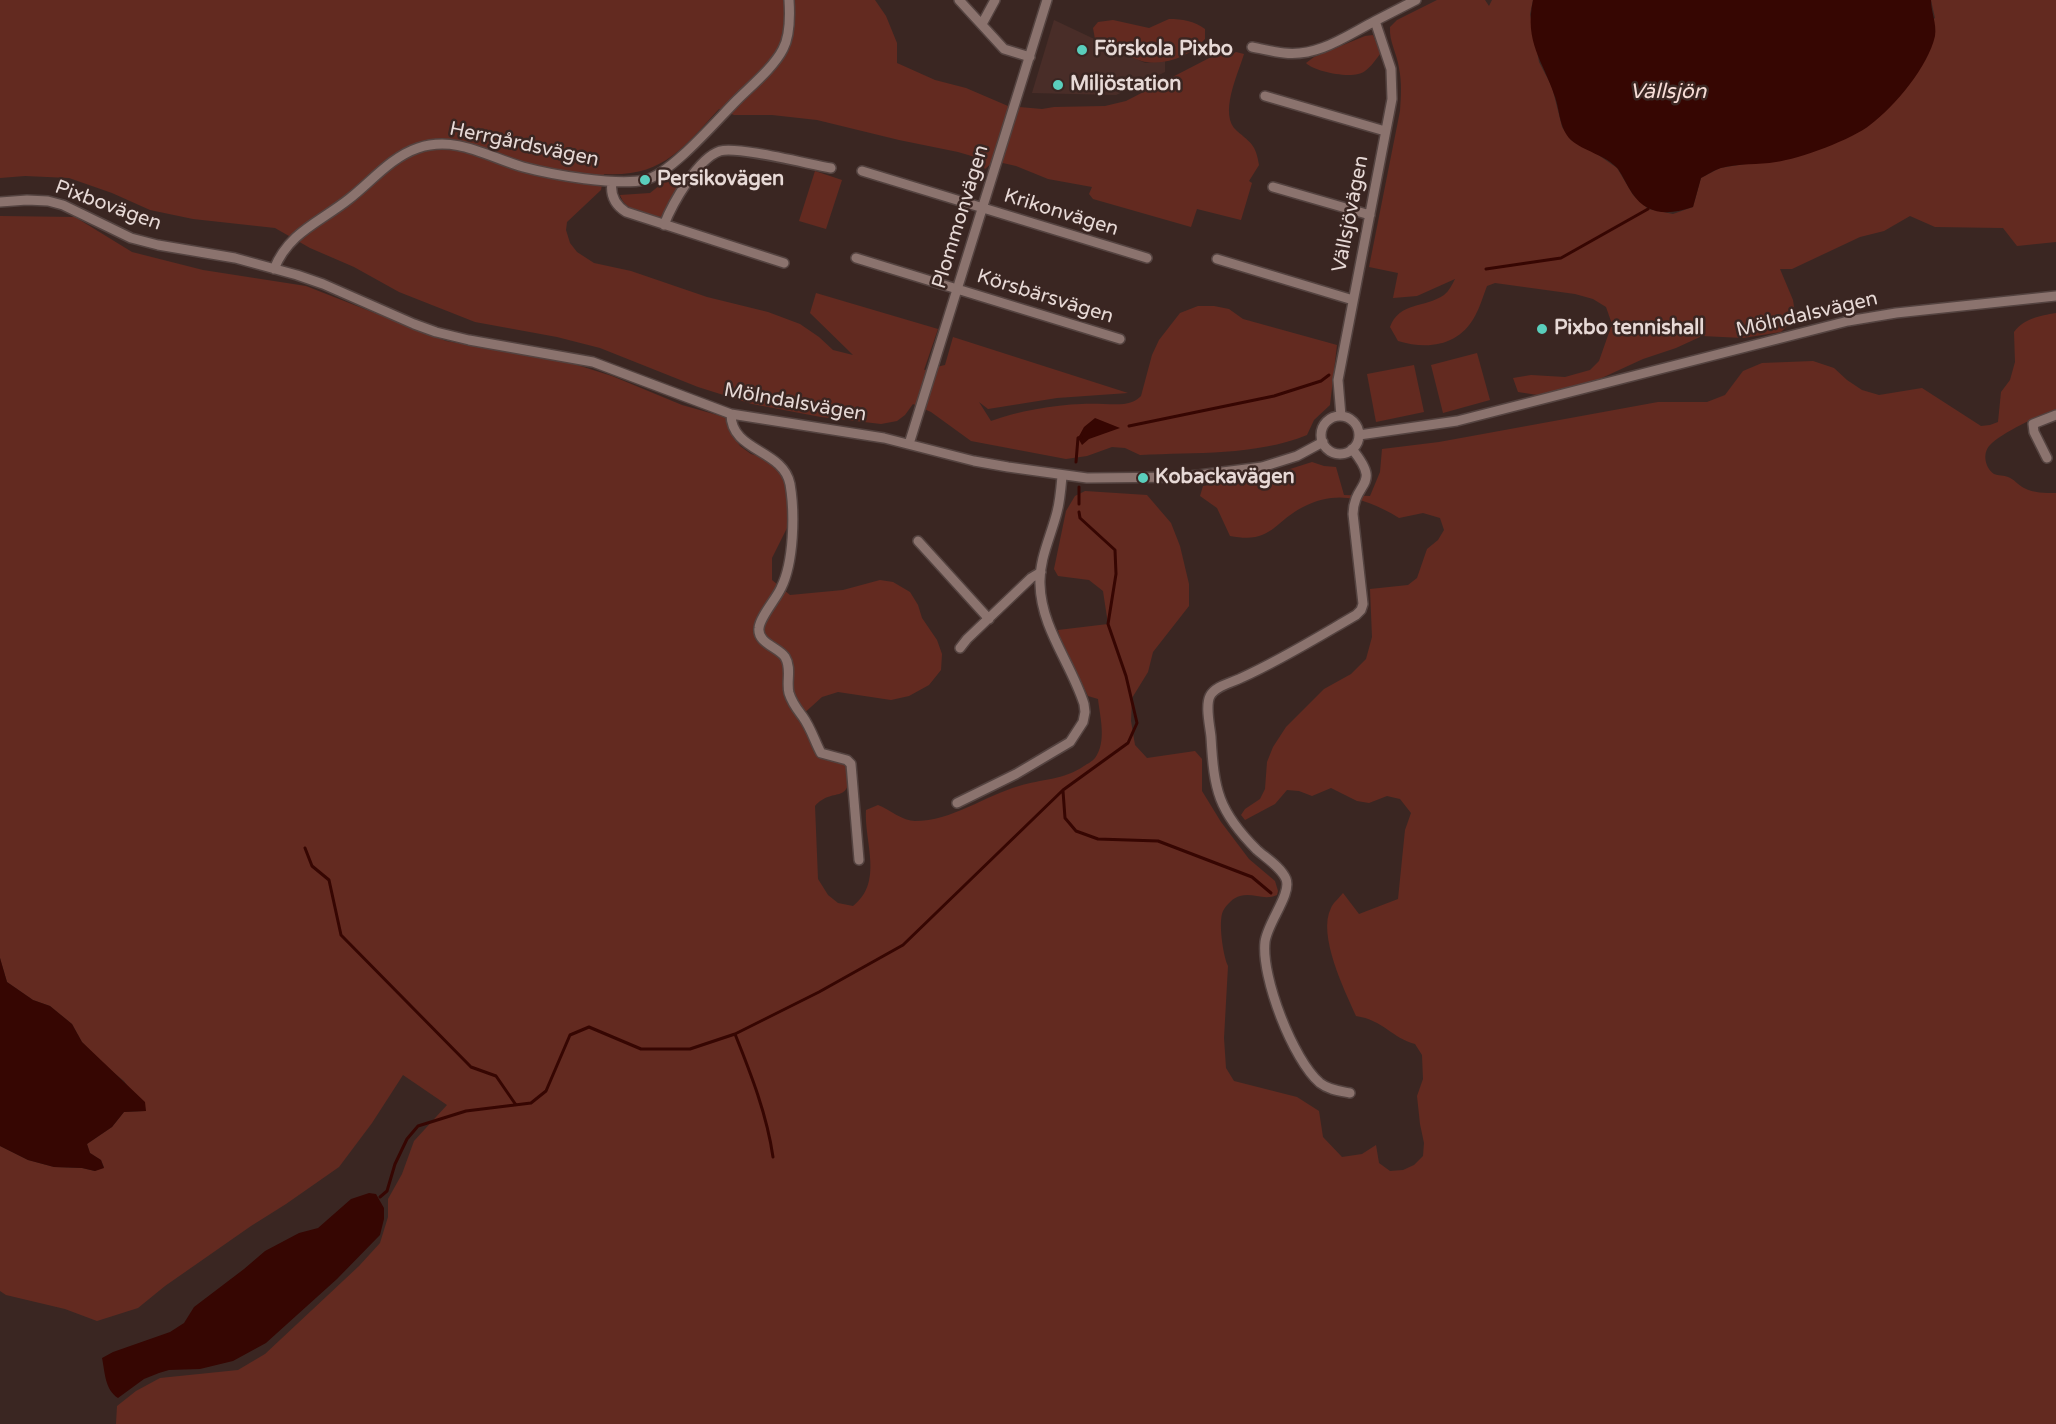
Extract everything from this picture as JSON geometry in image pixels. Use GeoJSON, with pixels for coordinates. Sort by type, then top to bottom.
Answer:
{"type":"FeatureCollection","features":[{"type":"Feature","properties":{"kind":"street","name":"Herrgårdsvägen"},"geometry":{"type":"LineString","coordinates":[[274,269],[283,249],[297,236],[349,199],[392,163],[414,149],[431,144],[446,143],[463,146],[524,167],[612,182],[645,180],[656,176],[688,149],[721,116],[783,49],[787,33],[789,0]]}},
{"type":"Feature","properties":{"kind":"street"},"geometry":{"type":"LineString","coordinates":[[959,0],[1004,49],[1030,57]]}},
{"type":"Feature","properties":{"kind":"street"},"geometry":{"type":"LineString","coordinates":[[982,24],[995,0]]}},
{"type":"Feature","properties":{"kind":"street","name":"Plommonvägen"},"geometry":{"type":"LineString","coordinates":[[909,444],[1047,0]]}},
{"type":"Feature","properties":{"kind":"street"},"geometry":{"type":"LineString","coordinates":[[1252,47],[1284,53],[1310,52],[1323,48],[1416,0]]}},
{"type":"Feature","properties":{"kind":"street","name":"Vällsjövägen"},"geometry":{"type":"LineString","coordinates":[[1341,416],[1338,380],[1392,99],[1391,69],[1375,21]]}},
{"type":"Feature","properties":{"kind":"street"},"geometry":{"type":"LineString","coordinates":[[1265,96],[1385,131]]}},
{"type":"Feature","properties":{"kind":"street"},"geometry":{"type":"LineString","coordinates":[[664,225],[671,206],[681,190],[700,167],[718,152],[726,150],[747,152],[831,168]]}},
{"type":"Feature","properties":{"kind":"street","name":"Krikonvägen"},"geometry":{"type":"LineString","coordinates":[[862,171],[1147,258]]}},
{"type":"Feature","properties":{"kind":"street"},"geometry":{"type":"LineString","coordinates":[[612,182],[612,195],[619,208],[637,217],[784,263]]}},
{"type":"Feature","properties":{"kind":"street"},"geometry":{"type":"LineString","coordinates":[[1274,187],[1370,215]]}},
{"type":"Feature","properties":{"kind":"street","name":"Pixbovägen"},"geometry":{"type":"LineString","coordinates":[[0,202],[48,201],[63,205],[131,238],[235,258],[274,269]]}},
{"type":"Feature","properties":{"kind":"street","name":"Körsbärsvägen"},"geometry":{"type":"LineString","coordinates":[[856,258],[1120,339]]}},
{"type":"Feature","properties":{"kind":"street"},"geometry":{"type":"LineString","coordinates":[[1217,259],[1353,300]]}},
{"type":"Feature","properties":{"kind":"street","name":"Mölndalsvägen"},"geometry":{"type":"LineString","coordinates":[[274,269],[323,284],[436,332],[592,362],[731,414],[840,429],[974,461],[1062,476],[1175,478],[1242,470],[1280,462],[1323,442]]}},
{"type":"Feature","properties":{"kind":"street","name":"Mölndalsvägen"},"geometry":{"type":"LineString","coordinates":[[1359,435],[1457,421],[1848,321],[1896,313],[2056,296]]}},
{"type":"Feature","properties":{"kind":"street"},"geometry":{"type":"LineString","coordinates":[[731,414],[734,429],[739,436],[748,445],[780,464],[789,483],[793,515],[789,558],[783,584],[761,621],[759,633],[761,638],[787,660],[788,687],[792,700],[805,719],[821,753],[847,760],[851,764],[860,860]]}},
{"type":"Feature","properties":{"kind":"street"},"geometry":{"type":"LineString","coordinates":[[2047,458],[2034,432],[2033,424],[2056,415]]}},
{"type":"Feature","properties":{"kind":"street"},"geometry":{"type":"LineString","coordinates":[[1341,416],[1353,421],[1359,435],[1352,449],[1344,453],[1336,453],[1328,449],[1321,434],[1325,424],[1333,417],[1341,416]]}},
{"type":"Feature","properties":{"kind":"street"},"geometry":{"type":"LineString","coordinates":[[1350,1093],[1332,1089],[1316,1079],[1301,1058],[1283,1022],[1270,983],[1265,942],[1274,916],[1285,895],[1287,881],[1280,870],[1242,835],[1230,821],[1223,807],[1217,792],[1208,700],[1215,690],[1293,651],[1361,610],[1363,604],[1353,504],[1365,485],[1367,477],[1364,464],[1352,449]]}},
{"type":"Feature","properties":{"kind":"street"},"geometry":{"type":"LineString","coordinates":[[957,803],[1016,774],[1064,746],[1070,742],[1083,722],[1085,712],[1081,693],[1048,626],[1043,606],[1041,572],[1058,510],[1062,476]]}},
{"type":"Feature","properties":{"kind":"street"},"geometry":{"type":"LineString","coordinates":[[918,541],[989,619]]}},
{"type":"Feature","properties":{"kind":"street"},"geometry":{"type":"LineString","coordinates":[[960,648],[1041,572]]}},
{"type":"Feature","properties":{"kind":"shaded area"},"geometry":{"type":"Polygon","coordinates":[[[0,0],[875,0],[886,16],[897,43],[897,63],[935,80],[966,88],[1008,106],[1042,109],[1105,106],[1126,101],[1217,54],[1229,56],[1236,52],[1244,54],[1231,94],[1229,115],[1237,131],[1254,149],[1259,165],[1249,181],[1252,183],[1241,220],[1197,209],[1191,227],[1093,199],[1089,194],[1092,187],[1048,179],[1016,166],[994,161],[985,169],[975,157],[958,152],[817,120],[772,115],[734,115],[719,109],[670,158],[642,171],[604,174],[601,190],[567,222],[566,230],[570,243],[577,252],[594,263],[631,271],[707,297],[768,312],[800,324],[833,350],[853,355],[810,313],[816,293],[938,329],[924,370],[945,365],[953,337],[1128,393],[1057,398],[988,409],[979,402],[991,421],[1048,407],[1124,404],[1135,400],[1141,396],[1152,355],[1159,340],[1180,313],[1198,306],[1229,309],[1243,319],[1337,345],[1330,405],[1314,420],[1307,435],[1267,447],[1225,452],[1140,455],[1125,448],[1112,447],[1087,456],[1066,459],[971,441],[931,412],[913,404],[897,421],[881,424],[821,417],[752,404],[698,387],[600,348],[557,337],[475,322],[399,292],[275,228],[193,219],[150,210],[112,193],[69,178],[25,176],[0,178],[0,0]]]}},
{"type":"Feature","properties":{"kind":"shaded area"},"geometry":{"type":"Polygon","coordinates":[[[1437,0],[1485,0],[1489,6],[1492,0],[1533,0],[1530,14],[1539,62],[1552,87],[1562,127],[1571,140],[1617,168],[1633,195],[1648,209],[1673,214],[1693,207],[1701,178],[1720,168],[1745,164],[1935,18],[1931,0],[2056,0],[2056,242],[2017,246],[2003,228],[1935,227],[1910,216],[1884,231],[1860,237],[1792,269],[1780,269],[1793,300],[1795,313],[1791,322],[1781,332],[1743,338],[1702,336],[1593,382],[1544,396],[1518,392],[1513,378],[1531,375],[1565,377],[1590,370],[1599,361],[1612,324],[1606,307],[1593,299],[1575,294],[1495,283],[1487,286],[1475,316],[1460,334],[1442,343],[1409,344],[1398,341],[1390,327],[1394,319],[1406,309],[1444,295],[1455,279],[1417,296],[1393,298],[1398,273],[1369,267],[1400,111],[1400,74],[1390,27],[1397,20],[1437,0]]]}},
{"type":"Feature","properties":{"kind":"shaded area"},"geometry":{"type":"Polygon","coordinates":[[[1169,19],[1179,19],[1201,26],[1205,29],[1205,39],[1193,50],[1179,58],[1155,63],[1136,59],[1095,39],[1093,28],[1098,22],[1113,20],[1149,28],[1169,19]]]}},
{"type":"Feature","properties":{"kind":"shaded area","name":"Förskola Pixbo"},"geometry":{"type":"Polygon","coordinates":[[[1054,20],[1145,63],[1165,61],[1165,72],[1116,95],[1032,93],[1054,20]]]}},
{"type":"Feature","properties":{"kind":"shaded area"},"geometry":{"type":"Polygon","coordinates":[[[1373,35],[1381,53],[1360,74],[1335,74],[1306,63],[1314,57],[1365,36],[1373,35]]]}},
{"type":"Feature","properties":{"kind":"shaded area"},"geometry":{"type":"Polygon","coordinates":[[[815,171],[842,180],[826,229],[799,221],[815,171]]]}},
{"type":"Feature","properties":{"kind":"shaded area"},"geometry":{"type":"Polygon","coordinates":[[[664,182],[684,182],[662,217],[643,214],[632,209],[620,195],[650,193],[664,182]]]}},
{"type":"Feature","properties":{"kind":"shaded area"},"geometry":{"type":"Polygon","coordinates":[[[0,216],[75,217],[132,252],[203,270],[306,286],[446,341],[571,363],[612,376],[682,405],[728,418],[732,434],[740,446],[751,454],[769,459],[778,465],[790,493],[791,508],[787,528],[772,558],[772,580],[790,595],[843,590],[880,580],[893,582],[910,592],[918,605],[922,618],[937,640],[942,654],[941,670],[929,685],[909,696],[891,700],[838,692],[822,697],[801,716],[825,753],[841,760],[850,769],[847,788],[844,792],[828,797],[815,806],[818,879],[828,895],[838,903],[853,906],[868,885],[870,861],[866,810],[878,805],[910,821],[929,820],[955,813],[1006,790],[1068,774],[1095,758],[1099,752],[1102,737],[1098,699],[1088,696],[1058,630],[1108,624],[1103,591],[1089,580],[1058,576],[1054,569],[1066,511],[1075,496],[1085,491],[1147,495],[1171,523],[1180,546],[1189,584],[1189,606],[1153,652],[1148,672],[1132,698],[1131,721],[1135,745],[1147,758],[1195,751],[1202,759],[1202,791],[1221,822],[1249,859],[1275,881],[1278,891],[1277,895],[1272,897],[1245,895],[1238,897],[1223,911],[1222,939],[1228,966],[1224,1038],[1226,1068],[1234,1081],[1297,1097],[1319,1111],[1323,1137],[1342,1157],[1362,1154],[1376,1145],[1379,1163],[1390,1171],[1403,1170],[1414,1165],[1423,1156],[1424,1143],[1417,1096],[1423,1079],[1422,1055],[1415,1044],[1400,1038],[1373,1021],[1356,1016],[1334,963],[1327,933],[1332,906],[1343,893],[1359,914],[1398,899],[1405,830],[1411,813],[1400,799],[1387,796],[1369,803],[1357,801],[1331,788],[1312,796],[1299,791],[1287,790],[1275,804],[1245,820],[1241,815],[1245,809],[1260,799],[1265,789],[1267,762],[1273,747],[1286,727],[1324,689],[1351,674],[1366,659],[1372,637],[1370,589],[1408,585],[1417,578],[1427,549],[1438,540],[1444,530],[1440,518],[1423,513],[1399,518],[1364,501],[1328,498],[1303,507],[1263,535],[1244,538],[1230,536],[1217,508],[1200,496],[1203,486],[1265,477],[1312,462],[1336,467],[1344,495],[1370,496],[1380,472],[1382,449],[1439,442],[1658,402],[1707,402],[1725,395],[1743,371],[1762,363],[1813,361],[1834,368],[1862,390],[1879,395],[1922,388],[1981,426],[1990,425],[1998,422],[2001,392],[2010,380],[2015,362],[2014,332],[2028,321],[2056,313],[2056,409],[1995,440],[1985,456],[1988,468],[1994,474],[2006,476],[2032,491],[2056,493],[2056,1424],[116,1424],[117,1406],[136,1391],[160,1378],[238,1370],[265,1354],[359,1266],[380,1243],[388,1217],[388,1199],[402,1174],[414,1141],[447,1105],[403,1075],[372,1123],[339,1167],[165,1286],[138,1308],[97,1321],[65,1309],[6,1295],[0,1291],[0,1146],[28,1160],[54,1167],[95,1171],[104,1167],[101,1160],[90,1153],[87,1144],[112,1127],[124,1112],[145,1111],[124,1081],[99,1061],[82,1042],[72,1024],[50,1006],[33,1000],[7,982],[0,958],[0,216]]]}},
{"type":"Feature","properties":{"kind":"shaded area"},"geometry":{"type":"Polygon","coordinates":[[[1477,353],[1490,400],[1443,413],[1431,365],[1477,353]]]}},
{"type":"Feature","properties":{"kind":"shaded area"},"geometry":{"type":"Polygon","coordinates":[[[1414,365],[1424,412],[1376,422],[1367,374],[1414,365]]]}},
{"type":"Feature","properties":{"kind":"water","name":"Vällsjön"},"geometry":{"type":"Polygon","coordinates":[[[1533,0],[1931,0],[1935,36],[1918,73],[1900,97],[1870,125],[1839,142],[1798,157],[1718,169],[1701,178],[1693,207],[1660,212],[1638,201],[1613,164],[1576,144],[1567,135],[1533,40],[1531,15],[1533,0]]]}},
{"type":"Feature","properties":{"kind":"water"},"geometry":{"type":"Polygon","coordinates":[[[1095,418],[1120,428],[1089,439],[1082,445],[1078,438],[1084,427],[1095,418]]]}},
{"type":"Feature","properties":{"kind":"water"},"geometry":{"type":"Polygon","coordinates":[[[0,958],[7,982],[33,1000],[50,1006],[72,1024],[82,1042],[145,1102],[146,1111],[124,1112],[112,1127],[87,1144],[90,1153],[101,1160],[104,1168],[95,1171],[54,1167],[28,1160],[0,1146],[0,958]]]}},
{"type":"Feature","properties":{"kind":"water"},"geometry":{"type":"Polygon","coordinates":[[[369,1193],[376,1194],[384,1208],[380,1235],[337,1279],[266,1343],[233,1361],[200,1369],[169,1370],[159,1373],[144,1379],[118,1398],[110,1390],[102,1358],[170,1332],[184,1323],[194,1307],[265,1251],[299,1233],[318,1228],[351,1199],[369,1193]]]}},
{"type":"Feature","properties":{"kind":"waterway"},"geometry":{"type":"LineString","coordinates":[[1486,269],[1561,258],[1648,209]]}},
{"type":"Feature","properties":{"kind":"waterway"},"geometry":{"type":"LineString","coordinates":[[1129,426],[1274,396],[1321,381],[1329,375]]}},
{"type":"Feature","properties":{"kind":"waterway"},"geometry":{"type":"LineString","coordinates":[[1076,462],[1078,438],[1081,437]]}},
{"type":"Feature","properties":{"kind":"waterway"},"geometry":{"type":"LineString","coordinates":[[1079,487],[1079,504]]}},
{"type":"Feature","properties":{"kind":"waterway"},"geometry":{"type":"LineString","coordinates":[[380,1197],[387,1191],[395,1164],[407,1139],[418,1126],[466,1111],[531,1103],[546,1091],[570,1035],[589,1027],[641,1049],[690,1049],[735,1034],[819,992],[903,945],[1063,790],[1128,743],[1137,723],[1126,676],[1108,624],[1116,574],[1115,550],[1080,518],[1079,512]]}},
{"type":"Feature","properties":{"kind":"waterway"},"geometry":{"type":"LineString","coordinates":[[1063,791],[1065,818],[1076,831],[1098,839],[1158,841],[1252,877],[1271,893]]}},
{"type":"Feature","properties":{"kind":"waterway"},"geometry":{"type":"LineString","coordinates":[[305,848],[312,866],[329,880],[341,935],[471,1067],[496,1076],[516,1105]]}},
{"type":"Feature","properties":{"kind":"waterway"},"geometry":{"type":"LineString","coordinates":[[735,1034],[763,1110],[773,1157]]}},
{"type":"Feature","properties":{"kind":"place","name":"Förskola Pixbo"},"geometry":{"type":"Point","coordinates":[1082,50]}},
{"type":"Feature","properties":{"kind":"place","name":"Miljöstation"},"geometry":{"type":"Point","coordinates":[1058,85]}},
{"type":"Feature","properties":{"kind":"place","name":"Persikovägen"},"geometry":{"type":"Point","coordinates":[645,180]}},
{"type":"Feature","properties":{"kind":"place","name":"Pixbo tennishall"},"geometry":{"type":"Point","coordinates":[1542,329]}},
{"type":"Feature","properties":{"kind":"place","name":"Kobackavägen"},"geometry":{"type":"Point","coordinates":[1143,478]}}]}
